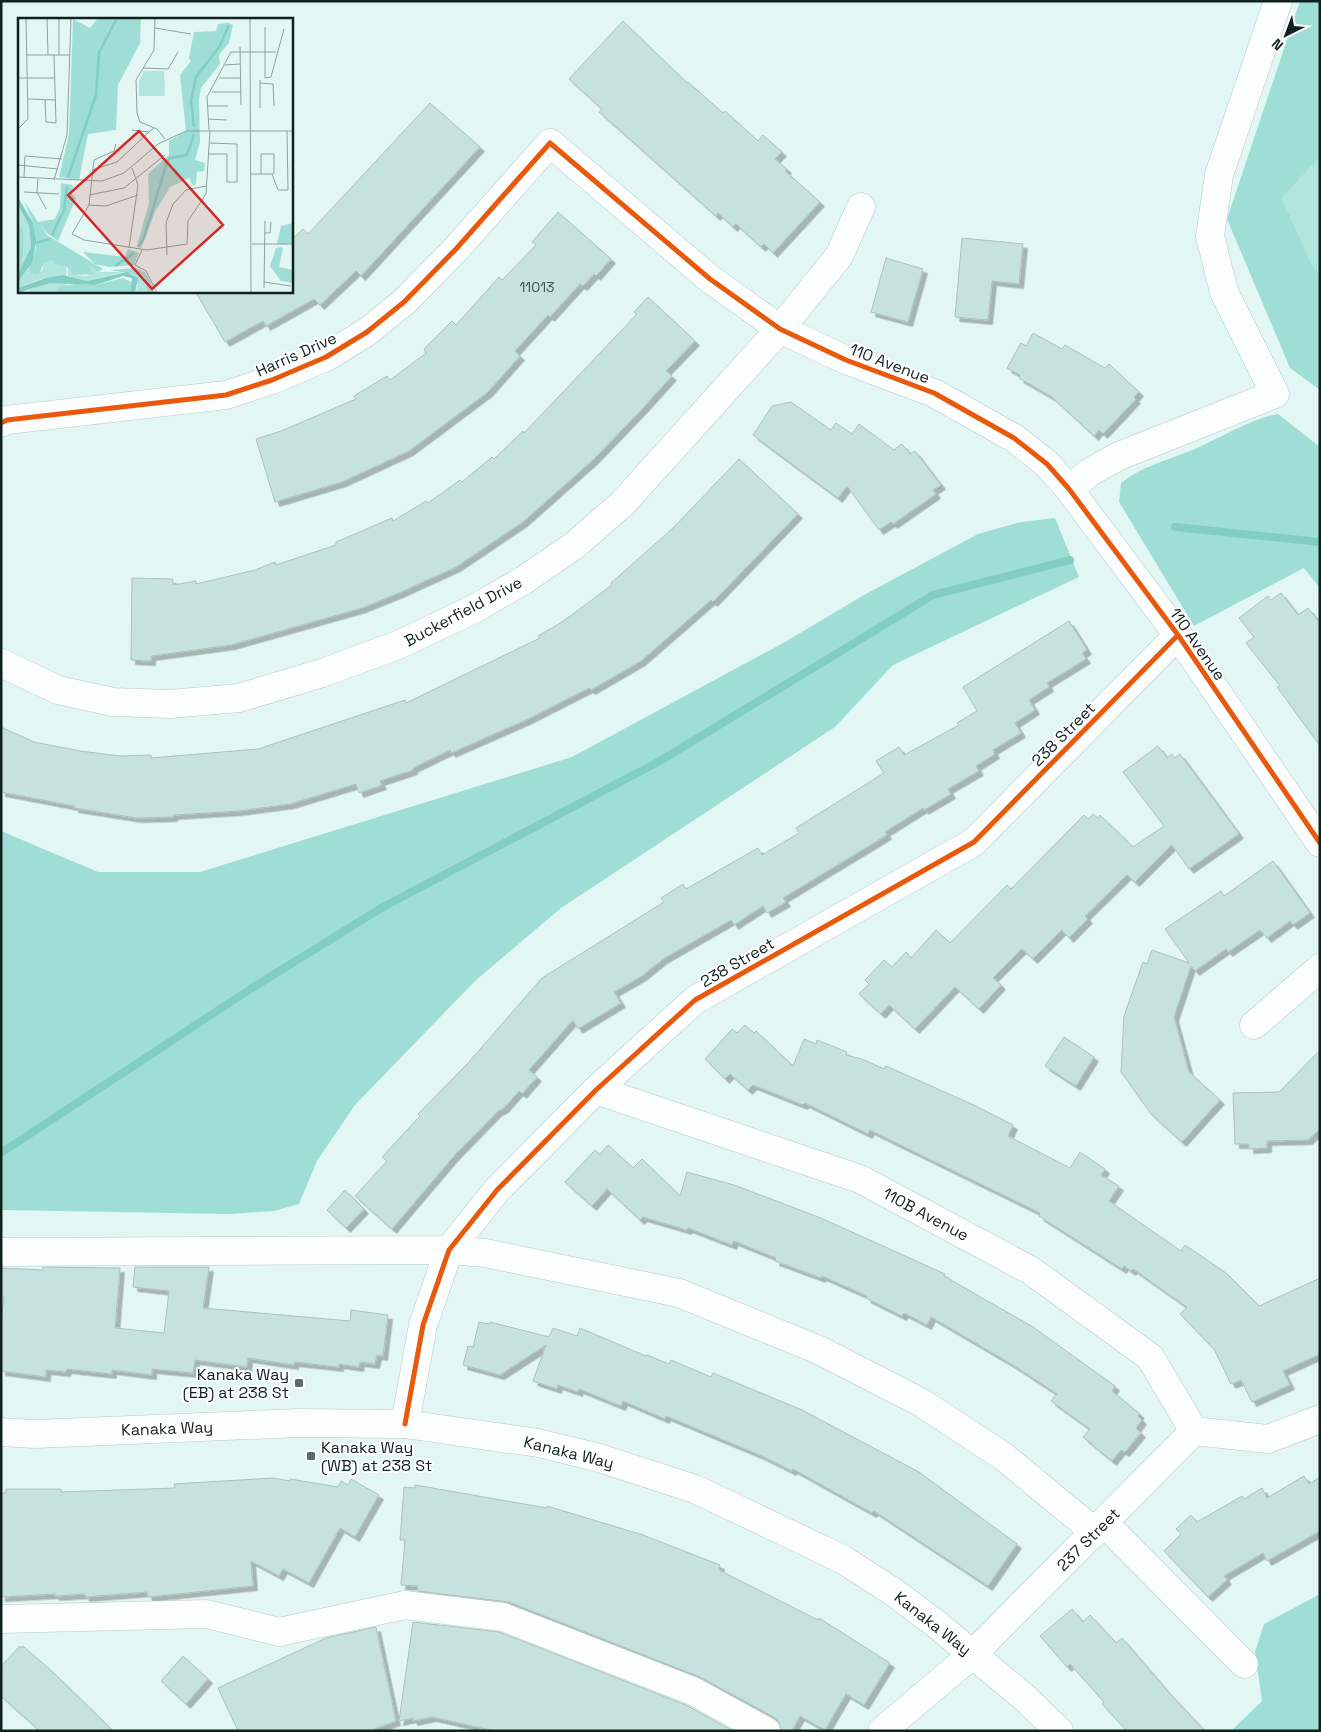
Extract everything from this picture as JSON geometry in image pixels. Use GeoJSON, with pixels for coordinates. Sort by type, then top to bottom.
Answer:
{"type":"FeatureCollection","features":[{"type":"Feature","properties":{"kind":"street"},"geometry":{"type":"LineString","coordinates":[[1069,489],[1090,472],[1120,456],[1275,394],[1224,292],[1210,236],[1219,175],[1278,1]]}},
{"type":"Feature","properties":{"kind":"street","name":"110 Avenue"},"geometry":{"type":"LineString","coordinates":[[550,143],[710,279],[780,329],[846,360],[934,393],[1014,438],[1047,464],[1069,489],[1178,635],[1320,843]]}},
{"type":"Feature","properties":{"kind":"street","name":"Harris Drive"},"geometry":{"type":"LineString","coordinates":[[1,423],[7,420],[150,402],[226,395],[272,380],[326,357],[367,332],[404,302],[456,248],[550,143]]}},
{"type":"Feature","properties":{"kind":"street","name":"Buckerfield Drive"},"geometry":{"type":"LineString","coordinates":[[1,663],[58,690],[113,702],[170,704],[239,698],[322,673],[398,646],[472,610],[524,580],[575,545],[624,503],[780,329],[839,256],[861,207]]}},
{"type":"Feature","properties":{"kind":"street","name":"238 Street"},"geometry":{"type":"LineString","coordinates":[[406,1424],[424,1325],[448,1250],[496,1190],[596,1090],[695,1000],[974,842],[1178,635]]}},
{"type":"Feature","properties":{"kind":"street"},"geometry":{"type":"LineString","coordinates":[[1254,1025],[1320,968]]}},
{"type":"Feature","properties":{"kind":"street","name":"110B Avenue"},"geometry":{"type":"LineString","coordinates":[[596,1090],[860,1178],[1030,1270],[1150,1357],[1194,1432]]}},
{"type":"Feature","properties":{"kind":"street"},"geometry":{"type":"LineString","coordinates":[[1,1252],[448,1250],[485,1253],[679,1293],[819,1350],[922,1403],[1004,1457],[1099,1528],[1244,1664]]}},
{"type":"Feature","properties":{"kind":"street"},"geometry":{"type":"LineString","coordinates":[[1194,1432],[1268,1440],[1320,1419]]}},
{"type":"Feature","properties":{"kind":"street","name":"Kanaka Way"},"geometry":{"type":"LineString","coordinates":[[1,1432],[35,1434],[299,1423],[406,1424],[538,1443],[596,1457],[695,1489],[842,1559],[892,1590],[973,1654],[1059,1731]]}},
{"type":"Feature","properties":{"kind":"street","name":"237 Street"},"geometry":{"type":"LineString","coordinates":[[882,1731],[973,1654],[1194,1432]]}},
{"type":"Feature","properties":{"kind":"street"},"geometry":{"type":"LineString","coordinates":[[1,1619],[208,1614],[279,1632],[404,1605],[503,1617],[693,1691],[766,1731]]}},
{"type":"Feature","properties":{"kind":"shaded area"},"geometry":{"type":"Polygon","coordinates":[[[1300,1],[1320,1],[1320,157],[1282,198],[1313,267],[1320,274],[1320,390],[1290,368],[1227,219],[1300,1]]]}},
{"type":"Feature","properties":{"kind":"shaded area"},"geometry":{"type":"Polygon","coordinates":[[[1320,157],[1320,274],[1313,267],[1282,198],[1320,157]]]}},
{"type":"Feature","properties":{"kind":"shaded area"},"geometry":{"type":"Polygon","coordinates":[[[1278,414],[1320,447],[1320,588],[1304,568],[1194,626],[1119,502],[1121,483],[1146,468],[1181,455],[1255,421],[1278,414]]]}},
{"type":"Feature","properties":{"kind":"shaded area"},"geometry":{"type":"Polygon","coordinates":[[[1055,518],[1079,577],[893,665],[835,727],[561,908],[475,981],[355,1105],[317,1161],[299,1204],[274,1211],[228,1214],[1,1210],[1,831],[98,872],[200,872],[572,757],[785,642],[864,595],[978,534],[1021,522],[1055,518]]]}},
{"type":"Feature","properties":{"kind":"shaded area"},"geometry":{"type":"Polygon","coordinates":[[[1320,1594],[1320,1731],[1231,1731],[1262,1701],[1255,1652],[1264,1624],[1320,1594]]]}},
{"type":"Feature","properties":{"kind":"building"},"geometry":{"type":"Polygon","coordinates":[[[623,21],[687,83],[723,113],[725,111],[758,141],[763,135],[782,152],[775,159],[787,169],[785,171],[820,202],[773,253],[764,244],[761,247],[736,224],[733,227],[718,213],[716,216],[599,112],[602,109],[569,79],[623,21]]]}},
{"type":"Feature","properties":{"kind":"building"},"geometry":{"type":"Polygon","coordinates":[[[430,103],[480,147],[361,276],[356,271],[320,305],[314,299],[266,326],[263,321],[225,342],[196,292],[292,292],[292,239],[303,229],[308,234],[430,103]]]}},
{"type":"Feature","properties":{"kind":"building"},"geometry":{"type":"Polygon","coordinates":[[[558,212],[611,259],[596,276],[594,274],[583,286],[580,284],[550,317],[548,315],[515,351],[520,356],[488,392],[409,451],[342,482],[275,502],[256,439],[281,431],[356,399],[354,396],[387,376],[390,380],[426,353],[424,349],[452,321],[456,325],[499,277],[502,280],[536,245],[532,242],[558,212]]]}},
{"type":"Feature","properties":{"kind":"building"},"geometry":{"type":"Polygon","coordinates":[[[962,238],[1023,244],[1019,284],[992,281],[988,320],[955,317],[962,238]]]}},
{"type":"Feature","properties":{"kind":"building"},"geometry":{"type":"Polygon","coordinates":[[[886,258],[923,269],[908,322],[871,312],[886,258]]]}},
{"type":"Feature","properties":{"kind":"building"},"geometry":{"type":"Polygon","coordinates":[[[648,297],[695,341],[666,371],[672,376],[643,408],[594,459],[523,522],[456,567],[362,608],[231,645],[151,656],[151,661],[131,660],[132,578],[173,579],[173,585],[196,581],[196,584],[255,570],[275,562],[276,565],[336,545],[336,542],[392,518],[393,521],[426,501],[428,503],[460,480],[462,482],[492,457],[494,459],[523,431],[524,433],[637,314],[634,312],[648,297]]]}},
{"type":"Feature","properties":{"kind":"building"},"geometry":{"type":"Polygon","coordinates":[[[1033,333],[1062,349],[1065,345],[1105,368],[1109,364],[1139,392],[1134,397],[1136,399],[1103,434],[1099,430],[1094,436],[1052,397],[1019,378],[1020,375],[1007,368],[1021,343],[1026,346],[1033,333]]]}},
{"type":"Feature","properties":{"kind":"building"},"geometry":{"type":"Polygon","coordinates":[[[791,402],[831,430],[836,423],[852,434],[859,424],[894,450],[902,444],[910,454],[915,451],[941,485],[933,490],[936,494],[893,524],[891,522],[879,530],[847,486],[838,498],[753,435],[772,406],[791,402]]]}},
{"type":"Feature","properties":{"kind":"building"},"geometry":{"type":"Polygon","coordinates":[[[739,459],[798,514],[713,602],[711,600],[641,661],[591,690],[589,688],[528,719],[451,753],[450,750],[413,768],[413,770],[380,781],[382,785],[359,793],[356,784],[290,804],[238,811],[173,815],[173,817],[137,818],[74,808],[74,806],[1,792],[1,727],[34,742],[120,756],[151,755],[151,758],[258,749],[405,700],[406,703],[540,638],[538,636],[562,622],[612,585],[611,583],[673,528],[739,459]]]}},
{"type":"Feature","properties":{"kind":"building"},"geometry":{"type":"Polygon","coordinates":[[[1281,593],[1298,615],[1308,608],[1320,623],[1320,746],[1277,687],[1280,686],[1246,643],[1254,637],[1239,618],[1268,596],[1271,600],[1281,593]]]}},
{"type":"Feature","properties":{"kind":"building"},"geometry":{"type":"Polygon","coordinates":[[[1069,621],[1087,650],[1082,653],[1086,659],[1047,683],[1049,687],[1029,700],[1035,710],[1015,723],[1021,733],[993,750],[995,754],[976,766],[979,771],[948,789],[951,794],[924,810],[923,808],[885,832],[887,835],[783,898],[786,902],[767,913],[763,906],[734,925],[731,920],[663,959],[642,976],[614,992],[621,1003],[578,1029],[573,1020],[529,1070],[537,1077],[522,1094],[519,1091],[454,1156],[392,1229],[355,1196],[387,1161],[382,1157],[420,1116],[418,1114],[468,1063],[542,978],[664,902],[661,898],[683,884],[686,889],[758,848],[762,855],[799,833],[796,828],[884,773],[876,761],[899,747],[904,755],[959,725],[957,723],[977,711],[963,687],[1069,621]]]}},
{"type":"Feature","properties":{"kind":"building"},"geometry":{"type":"Polygon","coordinates":[[[1158,746],[1167,758],[1172,754],[1175,758],[1180,754],[1239,834],[1189,869],[1172,845],[1135,882],[1127,875],[1085,916],[1088,919],[1069,938],[1062,930],[1033,959],[1022,949],[993,978],[1001,985],[979,1009],[955,987],[915,1029],[889,1005],[881,1014],[859,994],[869,984],[865,980],[884,960],[892,967],[906,952],[911,958],[936,930],[950,943],[1007,885],[1011,889],[1084,815],[1088,819],[1093,814],[1098,818],[1100,815],[1133,847],[1164,826],[1123,772],[1158,746]]]}},
{"type":"Feature","properties":{"kind":"building"},"geometry":{"type":"Polygon","coordinates":[[[1273,861],[1310,913],[1293,925],[1290,921],[1267,938],[1260,930],[1228,952],[1226,949],[1195,971],[1191,966],[1174,1017],[1189,1072],[1220,1100],[1182,1142],[1151,1114],[1121,1072],[1124,1016],[1143,962],[1147,964],[1152,950],[1189,963],[1165,929],[1221,891],[1224,896],[1273,861]]]}},
{"type":"Feature","properties":{"kind":"building"},"geometry":{"type":"Polygon","coordinates":[[[745,1025],[754,1033],[756,1031],[793,1066],[804,1039],[816,1044],[817,1040],[847,1052],[846,1055],[862,1059],[884,1069],[886,1066],[976,1106],[1013,1125],[1008,1136],[1070,1168],[1080,1152],[1105,1169],[1101,1175],[1119,1186],[1109,1201],[1181,1251],[1185,1245],[1226,1273],[1259,1306],[1320,1278],[1320,1354],[1283,1371],[1290,1385],[1252,1402],[1241,1380],[1231,1384],[1214,1349],[1180,1314],[1187,1307],[1133,1269],[1131,1271],[1124,1266],[1122,1269],[1039,1216],[1040,1213],[870,1130],[868,1134],[805,1103],[803,1105],[753,1085],[748,1090],[730,1074],[725,1079],[705,1059],[732,1029],[737,1033],[745,1025]]]}},
{"type":"Feature","properties":{"kind":"building"},"geometry":{"type":"Polygon","coordinates":[[[1064,1037],[1094,1057],[1076,1086],[1045,1066],[1064,1037]]]}},
{"type":"Feature","properties":{"kind":"building"},"geometry":{"type":"Polygon","coordinates":[[[1320,1050],[1320,1129],[1308,1140],[1267,1141],[1267,1148],[1249,1149],[1249,1144],[1235,1144],[1233,1093],[1279,1092],[1320,1050]]]}},
{"type":"Feature","properties":{"kind":"building"},"geometry":{"type":"Polygon","coordinates":[[[608,1145],[633,1168],[642,1159],[680,1196],[687,1172],[734,1185],[821,1218],[945,1274],[944,1276],[1033,1327],[1115,1386],[1112,1391],[1140,1414],[1138,1416],[1142,1420],[1136,1428],[1141,1433],[1125,1452],[1121,1450],[1112,1461],[1083,1437],[1090,1429],[1051,1401],[1057,1394],[1013,1365],[931,1317],[927,1325],[904,1313],[902,1316],[866,1298],[867,1296],[822,1276],[821,1278],[775,1261],[776,1258],[734,1241],[732,1245],[688,1228],[687,1230],[643,1217],[640,1220],[607,1189],[592,1206],[565,1182],[595,1150],[600,1154],[608,1145]]]}},
{"type":"Feature","properties":{"kind":"building"},"geometry":{"type":"Polygon","coordinates":[[[345,1190],[364,1209],[346,1228],[327,1210],[345,1190]]]}},
{"type":"Feature","properties":{"kind":"building"},"geometry":{"type":"Polygon","coordinates":[[[43,1267],[120,1268],[115,1328],[164,1333],[169,1291],[133,1287],[135,1267],[209,1267],[203,1308],[350,1321],[351,1310],[388,1315],[383,1356],[377,1355],[375,1364],[360,1362],[359,1367],[339,1364],[339,1367],[294,1362],[294,1365],[248,1358],[247,1367],[195,1360],[193,1373],[152,1369],[152,1375],[112,1370],[112,1374],[67,1369],[66,1372],[46,1370],[46,1377],[1,1371],[1,1322],[4,1297],[1,1297],[1,1268],[43,1270],[43,1267]]]}},
{"type":"Feature","properties":{"kind":"building"},"geometry":{"type":"Polygon","coordinates":[[[479,1322],[489,1324],[490,1322],[549,1337],[553,1328],[577,1336],[580,1328],[669,1364],[671,1360],[711,1377],[713,1373],[802,1410],[919,1472],[1017,1544],[988,1586],[874,1511],[872,1513],[793,1469],[792,1471],[762,1456],[666,1416],[665,1419],[623,1401],[621,1406],[579,1389],[578,1392],[558,1385],[557,1389],[533,1381],[546,1345],[500,1375],[463,1365],[468,1346],[473,1347],[479,1322]]]}},
{"type":"Feature","properties":{"kind":"building"},"geometry":{"type":"Polygon","coordinates":[[[1304,1476],[1309,1484],[1320,1477],[1320,1531],[1267,1561],[1263,1553],[1224,1576],[1227,1580],[1208,1597],[1164,1551],[1181,1534],[1176,1529],[1191,1515],[1197,1522],[1242,1496],[1244,1499],[1262,1488],[1267,1498],[1304,1476]]]}},
{"type":"Feature","properties":{"kind":"building"},"geometry":{"type":"Polygon","coordinates":[[[273,1478],[338,1487],[341,1481],[348,1485],[351,1479],[379,1495],[355,1537],[340,1528],[309,1583],[283,1569],[279,1576],[251,1561],[253,1586],[148,1597],[147,1592],[85,1597],[85,1594],[55,1596],[55,1594],[1,1597],[1,1493],[6,1493],[6,1489],[61,1489],[61,1492],[175,1488],[174,1484],[273,1478]]]}},
{"type":"Feature","properties":{"kind":"building"},"geometry":{"type":"Polygon","coordinates":[[[415,1485],[547,1508],[547,1506],[643,1535],[720,1565],[719,1570],[818,1620],[819,1618],[890,1663],[864,1705],[846,1694],[825,1730],[800,1716],[792,1731],[782,1731],[779,1722],[774,1717],[700,1677],[509,1602],[417,1591],[418,1586],[401,1585],[405,1540],[400,1540],[404,1487],[415,1488],[415,1485]]]}},
{"type":"Feature","properties":{"kind":"building"},"geometry":{"type":"Polygon","coordinates":[[[1072,1609],[1083,1622],[1090,1615],[1116,1643],[1122,1638],[1205,1731],[1127,1731],[1102,1704],[1104,1702],[1070,1664],[1067,1667],[1040,1636],[1072,1609]]]}},
{"type":"Feature","properties":{"kind":"building"},"geometry":{"type":"Polygon","coordinates":[[[413,1622],[499,1632],[686,1705],[733,1731],[495,1731],[432,1717],[413,1721],[413,1718],[399,1721],[413,1622]]]}},
{"type":"Feature","properties":{"kind":"building"},"geometry":{"type":"Polygon","coordinates":[[[376,1627],[396,1721],[369,1731],[238,1731],[218,1688],[326,1638],[376,1627]]]}},
{"type":"Feature","properties":{"kind":"building"},"geometry":{"type":"Polygon","coordinates":[[[20,1646],[22,1648],[23,1646],[55,1674],[113,1731],[40,1731],[1,1696],[1,1666],[20,1646]]]}},
{"type":"Feature","properties":{"kind":"building"},"geometry":{"type":"Polygon","coordinates":[[[183,1656],[208,1679],[186,1704],[161,1681],[183,1656]]]}},
{"type":"Feature","properties":{"kind":"waterway"},"geometry":{"type":"LineString","coordinates":[[1175,527],[1320,542]]}},
{"type":"Feature","properties":{"kind":"waterway"},"geometry":{"type":"LineString","coordinates":[[1,1153],[252,988],[383,907],[660,761],[933,595],[1070,560]]}},
{"type":"Feature","properties":{"kind":"cycle path"},"geometry":{"type":"LineString","coordinates":[[1,423],[7,420],[226,395],[272,380],[326,357],[367,332],[404,302],[456,249],[550,143],[710,279],[780,329],[846,360],[934,393],[1014,438],[1047,464],[1069,489],[1178,635],[1320,843]]}},
{"type":"Feature","properties":{"kind":"cycle path"},"geometry":{"type":"LineString","coordinates":[[405,1424],[423,1325],[449,1250],[497,1190],[596,1090],[695,1000],[974,842],[1178,635]]}},
{"type":"Feature","properties":{"kind":"place","name":"Kanaka Way (EB) at 238 St"},"geometry":{"type":"Point","coordinates":[299,1383]}},
{"type":"Feature","properties":{"kind":"place","name":"Kanaka Way (WB) at 238 St"},"geometry":{"type":"Point","coordinates":[311,1456]}}]}
